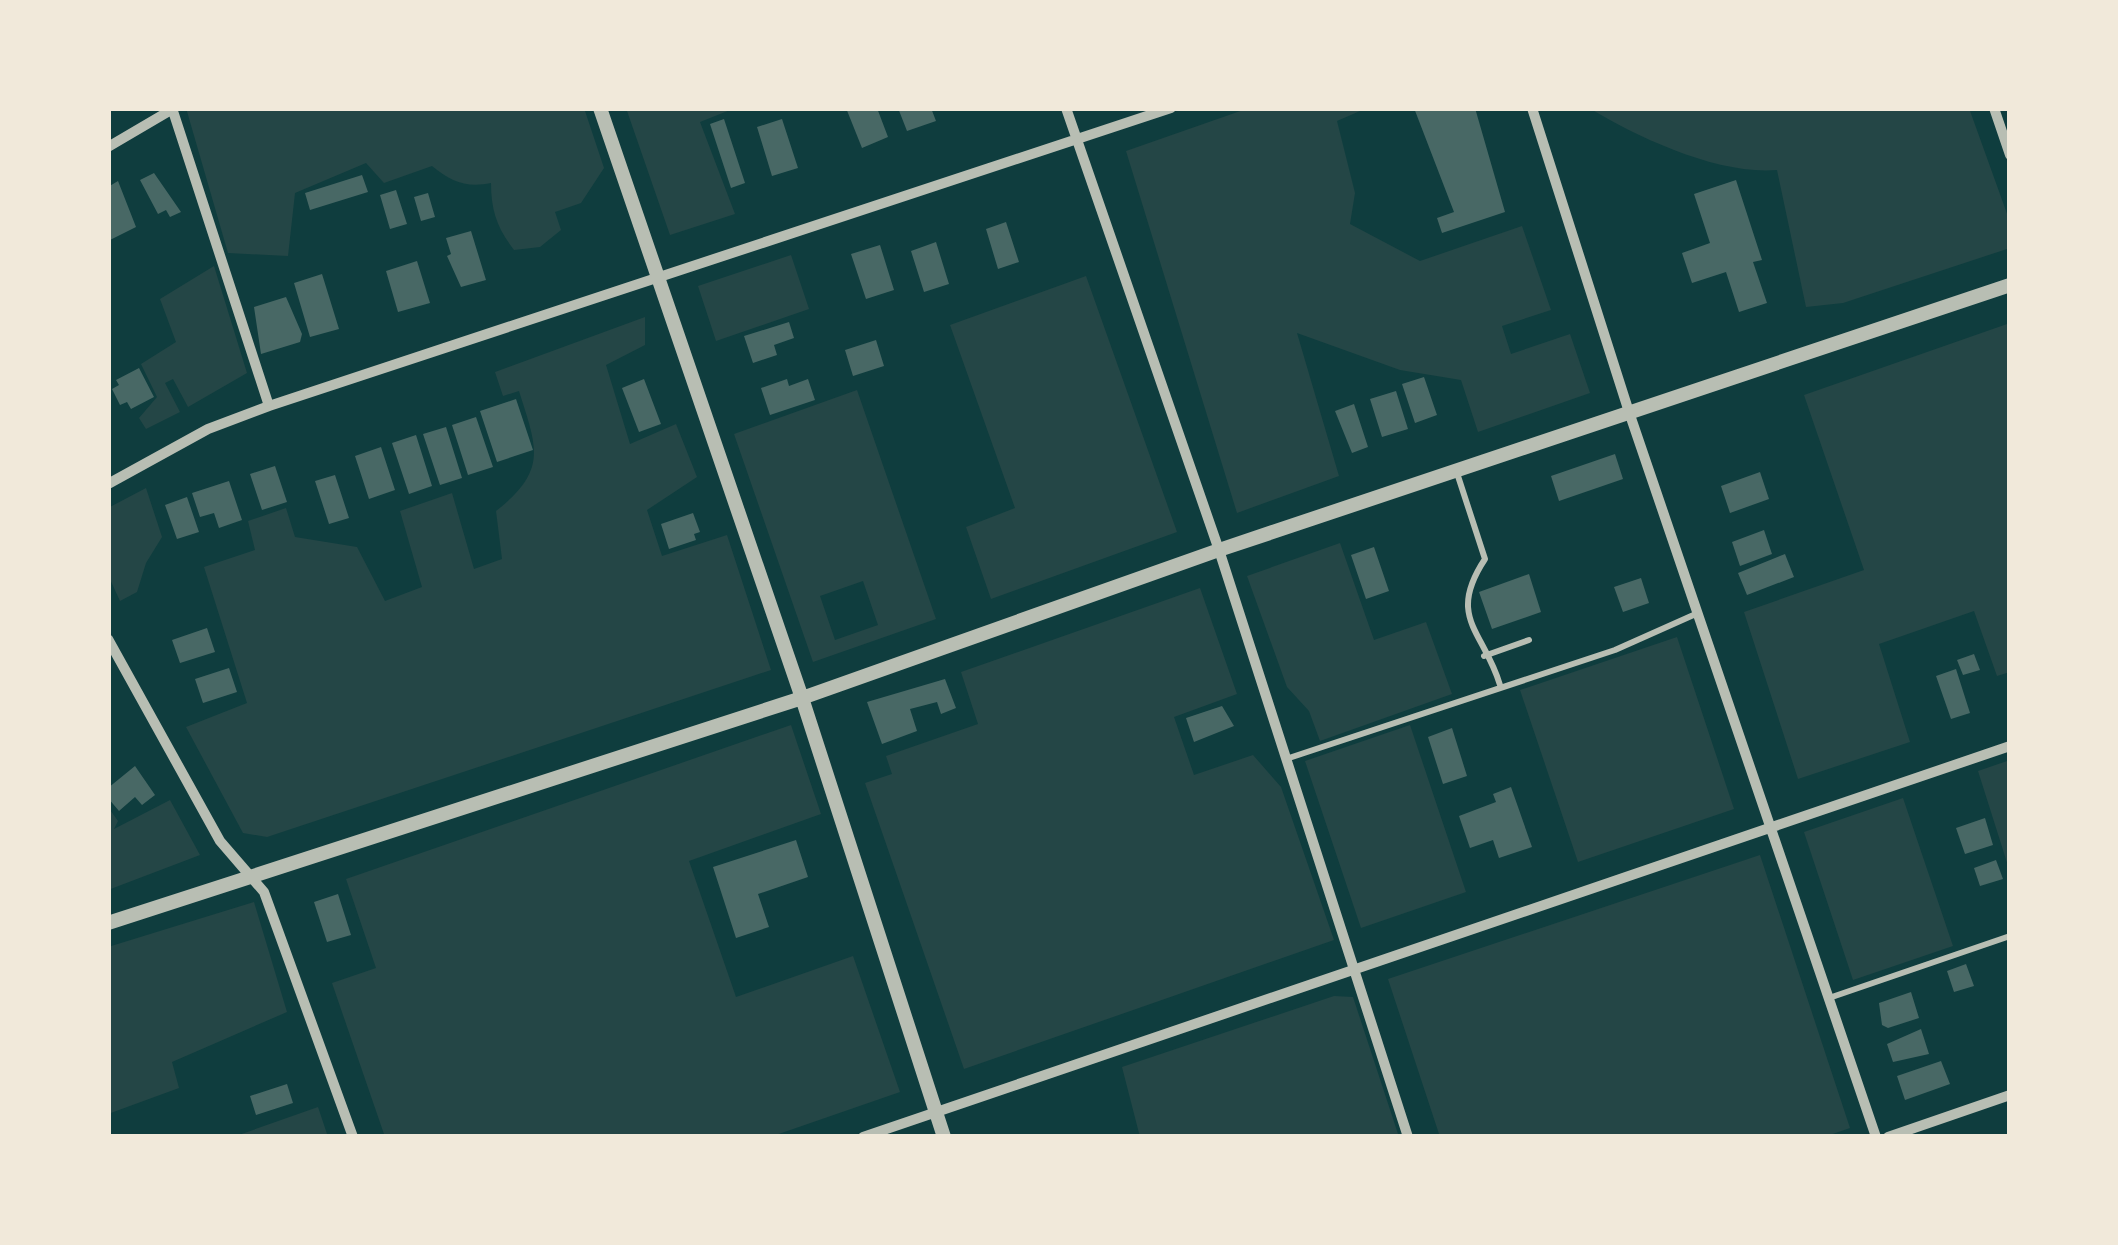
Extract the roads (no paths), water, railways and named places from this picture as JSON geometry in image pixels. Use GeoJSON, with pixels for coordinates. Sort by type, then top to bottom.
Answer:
{"type":"FeatureCollection","features":[{"type":"Feature","properties":{"kind":"street"},"geometry":{"type":"LineString","coordinates":[[600,108],[802,698],[944,1137]]}},
{"type":"Feature","properties":{"kind":"street"},"geometry":{"type":"LineString","coordinates":[[1066,108],[1219,550],[1408,1137]]}},
{"type":"Feature","properties":{"kind":"street"},"geometry":{"type":"LineString","coordinates":[[108,484],[208,429],[268,406],[1171,108]]}},
{"type":"Feature","properties":{"kind":"street"},"geometry":{"type":"LineString","coordinates":[[1532,108],[1629,412],[1876,1137]]}},
{"type":"Feature","properties":{"kind":"street"},"geometry":{"type":"LineString","coordinates":[[1994,108],[2010,155]]}},
{"type":"Feature","properties":{"kind":"street"},"geometry":{"type":"LineString","coordinates":[[108,146],[172,109],[268,406]]}},
{"type":"Feature","properties":{"kind":"street"},"geometry":{"type":"LineString","coordinates":[[108,923],[802,698],[1219,550],[2010,285]]}},
{"type":"Feature","properties":{"kind":"street"},"geometry":{"type":"LineString","coordinates":[[108,639],[220,841],[250,875],[274,916],[353,1137]]}},
{"type":"Feature","properties":{"kind":"street"},"geometry":{"type":"LineString","coordinates":[[862,1137],[2010,746]]}},
{"type":"Feature","properties":{"kind":"street"},"geometry":{"type":"LineString","coordinates":[[1888,1137],[2010,1095]]}},
{"type":"Feature","properties":{"kind":"lane"},"geometry":{"type":"LineString","coordinates":[[1456,470],[1485,559],[1466,588],[1468,616],[1500,685]]}},
{"type":"Feature","properties":{"kind":"lane"},"geometry":{"type":"LineString","coordinates":[[1285,759],[1615,650],[1698,613]]}},
{"type":"Feature","properties":{"kind":"lane"},"geometry":{"type":"LineString","coordinates":[[1484,656],[1528,640]]}},
{"type":"Feature","properties":{"kind":"lane"},"geometry":{"type":"LineString","coordinates":[[1829,998],[2010,936]]}}]}
